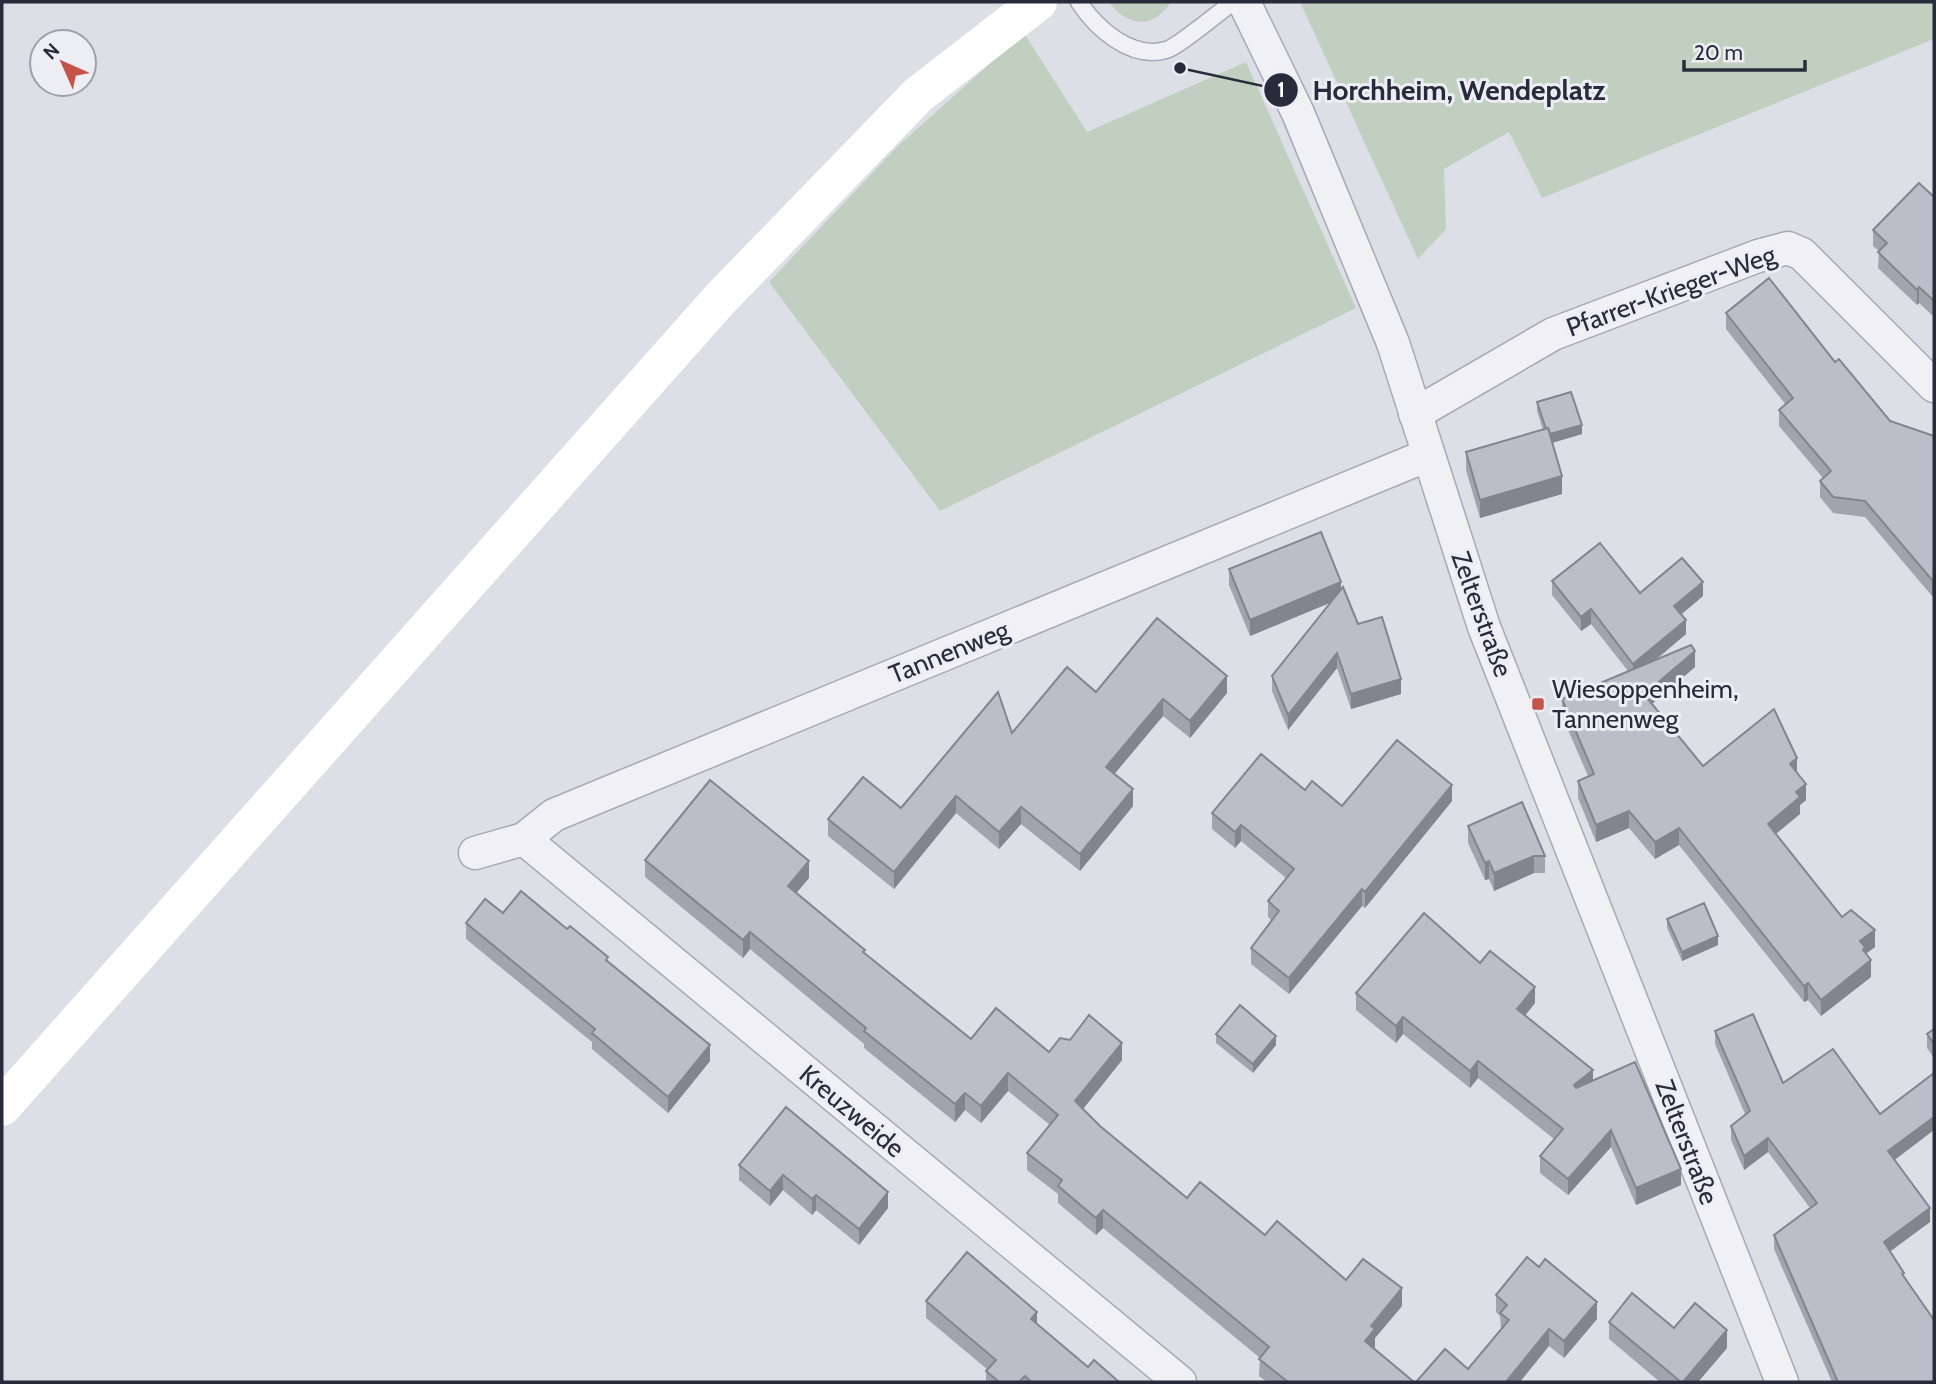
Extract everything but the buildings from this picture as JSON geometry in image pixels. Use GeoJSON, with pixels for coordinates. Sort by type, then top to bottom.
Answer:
{"type":"FeatureCollection","features":[{"type":"Feature","properties":{"kind":"main road"},"geometry":{"type":"LineString","coordinates":[[2,1107],[721,298],[918,95],[1038,2]]}},
{"type":"Feature","properties":{"kind":"street","name":"Zelterstraße"},"geometry":{"type":"LineString","coordinates":[[1244,2],[1298,113],[1393,343],[1484,627],[1782,1382]]}},
{"type":"Feature","properties":{"kind":"street","name":"Pfarrer-Krieger-Weg"},"geometry":{"type":"LineString","coordinates":[[1415,414],[1553,334],[1758,256],[1788,248],[1802,254],[1934,386]]}},
{"type":"Feature","properties":{"kind":"street","name":"Tannenweg"},"geometry":{"type":"LineString","coordinates":[[475,853],[524,839],[554,815],[1428,455]]}},
{"type":"Feature","properties":{"kind":"street","name":"Kreuzweide"},"geometry":{"type":"LineString","coordinates":[[524,839],[1180,1382]]}},
{"type":"Feature","properties":{"kind":"lane"},"geometry":{"type":"LineString","coordinates":[[1079,2],[1089,17],[1106,33],[1143,50],[1167,50],[1233,2]]}},
{"type":"Feature","properties":{"kind":"green space"},"geometry":{"type":"Polygon","coordinates":[[[1109,2],[1171,2],[1156,17],[1140,22],[1124,17],[1109,2]]]}},
{"type":"Feature","properties":{"kind":"green space"},"geometry":{"type":"Polygon","coordinates":[[[1300,2],[1934,2],[1934,39],[1542,198],[1509,132],[1444,169],[1446,229],[1418,259],[1300,2]]]}},
{"type":"Feature","properties":{"kind":"green space"},"geometry":{"type":"Polygon","coordinates":[[[1024,33],[1087,132],[1246,62],[1356,308],[940,511],[769,282],[897,147],[1024,33]]]}},
{"type":"Feature","properties":{"kind":"place","name":"Horchheim, Wendeplatz"},"geometry":{"type":"Point","coordinates":[1180,68]}},
{"type":"Feature","properties":{"kind":"place","name":"Wiesoppenheim, Tannenweg"},"geometry":{"type":"Point","coordinates":[1538,704]}}]}
